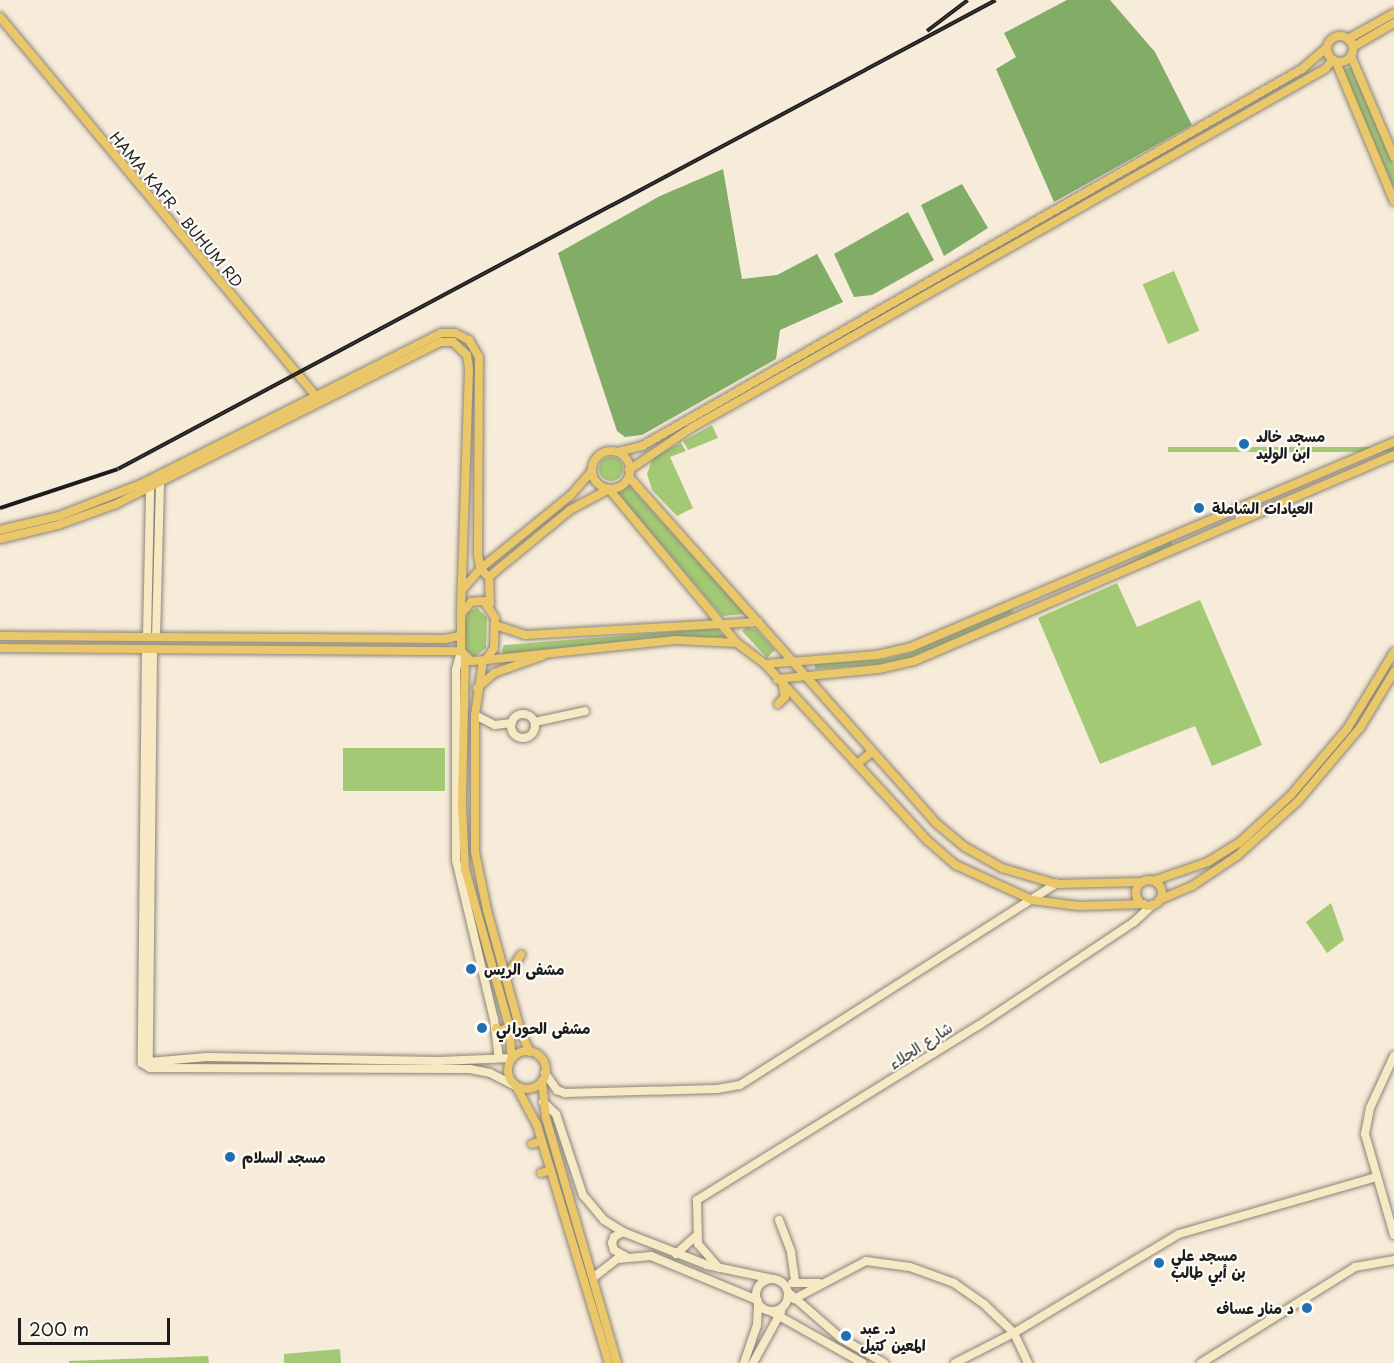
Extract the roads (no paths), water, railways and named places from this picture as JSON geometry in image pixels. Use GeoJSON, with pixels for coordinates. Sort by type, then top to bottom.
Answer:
{"type":"FeatureCollection","features":[{"type":"Feature","properties":{"kind":"main road"},"geometry":{"type":"LineString","coordinates":[[489,578],[570,510],[609,489],[621,486],[629,473],[691,428],[1325,69],[1394,13]]}},
{"type":"Feature","properties":{"kind":"main road","name":"HAMA KAFR - BUHUM RD"},"geometry":{"type":"LineString","coordinates":[[0,17],[315,394],[320,403]]}},
{"type":"Feature","properties":{"kind":"main road"},"geometry":{"type":"LineString","coordinates":[[1351,47],[1394,23]]}},
{"type":"Feature","properties":{"kind":"main road"},"geometry":{"type":"LineString","coordinates":[[461,592],[480,569],[571,495],[592,471],[600,454],[642,446],[1302,69],[1336,36],[1351,47],[1394,157]]}},
{"type":"Feature","properties":{"kind":"main road"},"geometry":{"type":"LineString","coordinates":[[1326,47],[1394,201]]}},
{"type":"Feature","properties":{"kind":"main road"},"geometry":{"type":"LineString","coordinates":[[1325,69],[1341,77]]}},
{"type":"Feature","properties":{"kind":"main road"},"geometry":{"type":"LineString","coordinates":[[0,530],[59,516],[150,489],[315,394],[441,333],[455,333],[469,340],[479,357],[480,569],[489,578],[490,604],[495,625],[494,648],[484,661],[477,688],[475,852],[506,977],[530,1052],[543,1060],[543,1102],[617,1363]]}},
{"type":"Feature","properties":{"kind":"main road"},"geometry":{"type":"LineString","coordinates":[[0,539],[58,525],[114,500],[320,403],[441,342],[453,342],[467,355],[466,547],[459,636],[463,655],[462,805],[465,869],[509,1026],[512,1058],[507,1070],[532,1110],[609,1363]]}},
{"type":"Feature","properties":{"kind":"main road"},"geometry":{"type":"LineString","coordinates":[[765,664],[877,655],[911,647],[1394,442]]}},
{"type":"Feature","properties":{"kind":"main road"},"geometry":{"type":"LineString","coordinates":[[618,452],[626,459],[629,473],[936,823],[965,847],[1002,868],[1056,884],[1153,881],[1208,862],[1239,843],[1291,795],[1347,729],[1394,652]]}},
{"type":"Feature","properties":{"kind":"main road"},"geometry":{"type":"LineString","coordinates":[[780,682],[914,661],[1394,455]]}},
{"type":"Feature","properties":{"kind":"main road"},"geometry":{"type":"LineString","coordinates":[[592,471],[598,484],[609,489],[737,643],[765,664],[928,841],[956,865],[1032,900],[1079,906],[1152,903],[1192,886],[1237,856],[1298,801],[1360,728],[1394,672]]}},
{"type":"Feature","properties":{"kind":"main road"},"geometry":{"type":"LineString","coordinates":[[151,637],[160,483]]}},
{"type":"Feature","properties":{"kind":"main road"},"geometry":{"type":"LineString","coordinates":[[150,489],[151,637]]}},
{"type":"Feature","properties":{"kind":"main road"},"geometry":{"type":"LineString","coordinates":[[1177,534],[1174,543],[1182,546]]}},
{"type":"Feature","properties":{"kind":"main road"},"geometry":{"type":"LineString","coordinates":[[461,614],[471,602],[490,604]]}},
{"type":"Feature","properties":{"kind":"main road"},"geometry":{"type":"LineString","coordinates":[[495,625],[525,635],[759,622]]}},
{"type":"Feature","properties":{"kind":"main road"},"geometry":{"type":"LineString","coordinates":[[0,636],[445,639],[459,636]]}},
{"type":"Feature","properties":{"kind":"main road"},"geometry":{"type":"LineString","coordinates":[[0,648],[463,655],[484,661],[676,640],[737,643]]}},
{"type":"Feature","properties":{"kind":"main road"},"geometry":{"type":"LineString","coordinates":[[149,649],[149,1062],[207,1057],[438,1061],[512,1058],[530,1052]]}},
{"type":"Feature","properties":{"kind":"main road"},"geometry":{"type":"LineString","coordinates":[[149,649],[142,1063],[150,1068],[470,1069],[490,1072],[516,1086],[527,1089],[544,1077]]}},
{"type":"Feature","properties":{"kind":"main road"},"geometry":{"type":"LineString","coordinates":[[463,655],[456,669],[455,852],[466,916],[496,1028],[499,1057]]}},
{"type":"Feature","properties":{"kind":"main road"},"geometry":{"type":"LineString","coordinates":[[477,688],[494,673],[530,663],[543,655]]}},
{"type":"Feature","properties":{"kind":"main road"},"geometry":{"type":"LineString","coordinates":[[778,704],[785,698],[780,682]]}},
{"type":"Feature","properties":{"kind":"main road"},"geometry":{"type":"LineString","coordinates":[[475,715],[495,724],[512,723],[523,714],[535,722],[585,711]]}},
{"type":"Feature","properties":{"kind":"main road"},"geometry":{"type":"LineString","coordinates":[[512,723],[514,734],[524,739],[534,733],[535,722]]}},
{"type":"Feature","properties":{"kind":"main road"},"geometry":{"type":"LineString","coordinates":[[857,764],[872,752]]}},
{"type":"Feature","properties":{"kind":"main road"},"geometry":{"type":"LineString","coordinates":[[1152,903],[1161,889],[1153,881]]}},
{"type":"Feature","properties":{"kind":"main road"},"geometry":{"type":"LineString","coordinates":[[1142,882],[1137,896],[1152,903]]}},
{"type":"Feature","properties":{"kind":"main road"},"geometry":{"type":"LineString","coordinates":[[544,1077],[557,1090],[565,1093],[717,1089],[740,1085],[1056,884]]}},
{"type":"Feature","properties":{"kind":"main road","name":"شارع الجلاء"},"geometry":{"type":"LineString","coordinates":[[695,1237],[697,1200],[978,1026],[1134,922],[1152,903]]}},
{"type":"Feature","properties":{"kind":"main road"},"geometry":{"type":"LineString","coordinates":[[506,977],[521,955]]}},
{"type":"Feature","properties":{"kind":"main road"},"geometry":{"type":"LineString","coordinates":[[496,1028],[502,1031],[509,1026]]}},
{"type":"Feature","properties":{"kind":"main road"},"geometry":{"type":"LineString","coordinates":[[1394,1056],[1365,1125],[1394,1235]]}},
{"type":"Feature","properties":{"kind":"main road"},"geometry":{"type":"LineString","coordinates":[[543,1102],[556,1114],[583,1195],[603,1220],[623,1232],[676,1254],[719,1268],[773,1279],[841,1338],[884,1363]]}},
{"type":"Feature","properties":{"kind":"main road"},"geometry":{"type":"LineString","coordinates":[[532,1144],[542,1141]]}},
{"type":"Feature","properties":{"kind":"main road"},"geometry":{"type":"LineString","coordinates":[[541,1173],[551,1170]]}},
{"type":"Feature","properties":{"kind":"main road"},"geometry":{"type":"LineString","coordinates":[[955,1363],[1014,1333],[1179,1234],[1377,1177]]}},
{"type":"Feature","properties":{"kind":"main road"},"geometry":{"type":"LineString","coordinates":[[753,1363],[795,1282],[791,1252],[779,1220]]}},
{"type":"Feature","properties":{"kind":"main road"},"geometry":{"type":"LineString","coordinates":[[623,1232],[614,1237],[612,1244],[617,1253],[626,1256],[660,1258],[757,1301],[778,1311],[863,1363]]}},
{"type":"Feature","properties":{"kind":"main road"},"geometry":{"type":"LineString","coordinates":[[676,1254],[695,1237],[701,1252],[719,1268]]}},
{"type":"Feature","properties":{"kind":"main road"},"geometry":{"type":"LineString","coordinates":[[594,1277],[608,1264],[626,1256]]}},
{"type":"Feature","properties":{"kind":"main road"},"geometry":{"type":"LineString","coordinates":[[1201,1363],[1349,1270],[1392,1258]]}},
{"type":"Feature","properties":{"kind":"main road"},"geometry":{"type":"LineString","coordinates":[[790,1292],[820,1283],[866,1261],[896,1263],[962,1287],[1014,1333],[1028,1363]]}},
{"type":"Feature","properties":{"kind":"main road"},"geometry":{"type":"LineString","coordinates":[[744,1363],[758,1325],[758,1287],[773,1279]]}},
{"type":"Feature","properties":{"kind":"main road"},"geometry":{"type":"LineString","coordinates":[[795,1282],[820,1283]]}},
{"type":"Feature","properties":{"kind":"railway"},"geometry":{"type":"LineString","coordinates":[[927,31],[968,0]]}},
{"type":"Feature","properties":{"kind":"railway"},"geometry":{"type":"LineString","coordinates":[[0,508],[118,469],[996,0]]}},
{"type":"Feature","properties":{"kind":"place","name":"مسجد خالد ابن الوليد"},"geometry":{"type":"Point","coordinates":[1244,444]}},
{"type":"Feature","properties":{"kind":"place","name":"العيادات الشاملة"},"geometry":{"type":"Point","coordinates":[1199,508]}},
{"type":"Feature","properties":{"kind":"place","name":"مشفى الريس"},"geometry":{"type":"Point","coordinates":[471,969]}},
{"type":"Feature","properties":{"kind":"place","name":"مشفى الحوراني"},"geometry":{"type":"Point","coordinates":[482,1028]}},
{"type":"Feature","properties":{"kind":"place","name":"مسجد السلام"},"geometry":{"type":"Point","coordinates":[230,1157]}},
{"type":"Feature","properties":{"kind":"place","name":"مسجد علي بن أبي طالب"},"geometry":{"type":"Point","coordinates":[1159,1263]}},
{"type":"Feature","properties":{"kind":"place","name":"د منار عساف"},"geometry":{"type":"Point","coordinates":[1307,1308]}},
{"type":"Feature","properties":{"kind":"place","name":"د. عبد المعين كتيل"},"geometry":{"type":"Point","coordinates":[846,1336]}}]}
